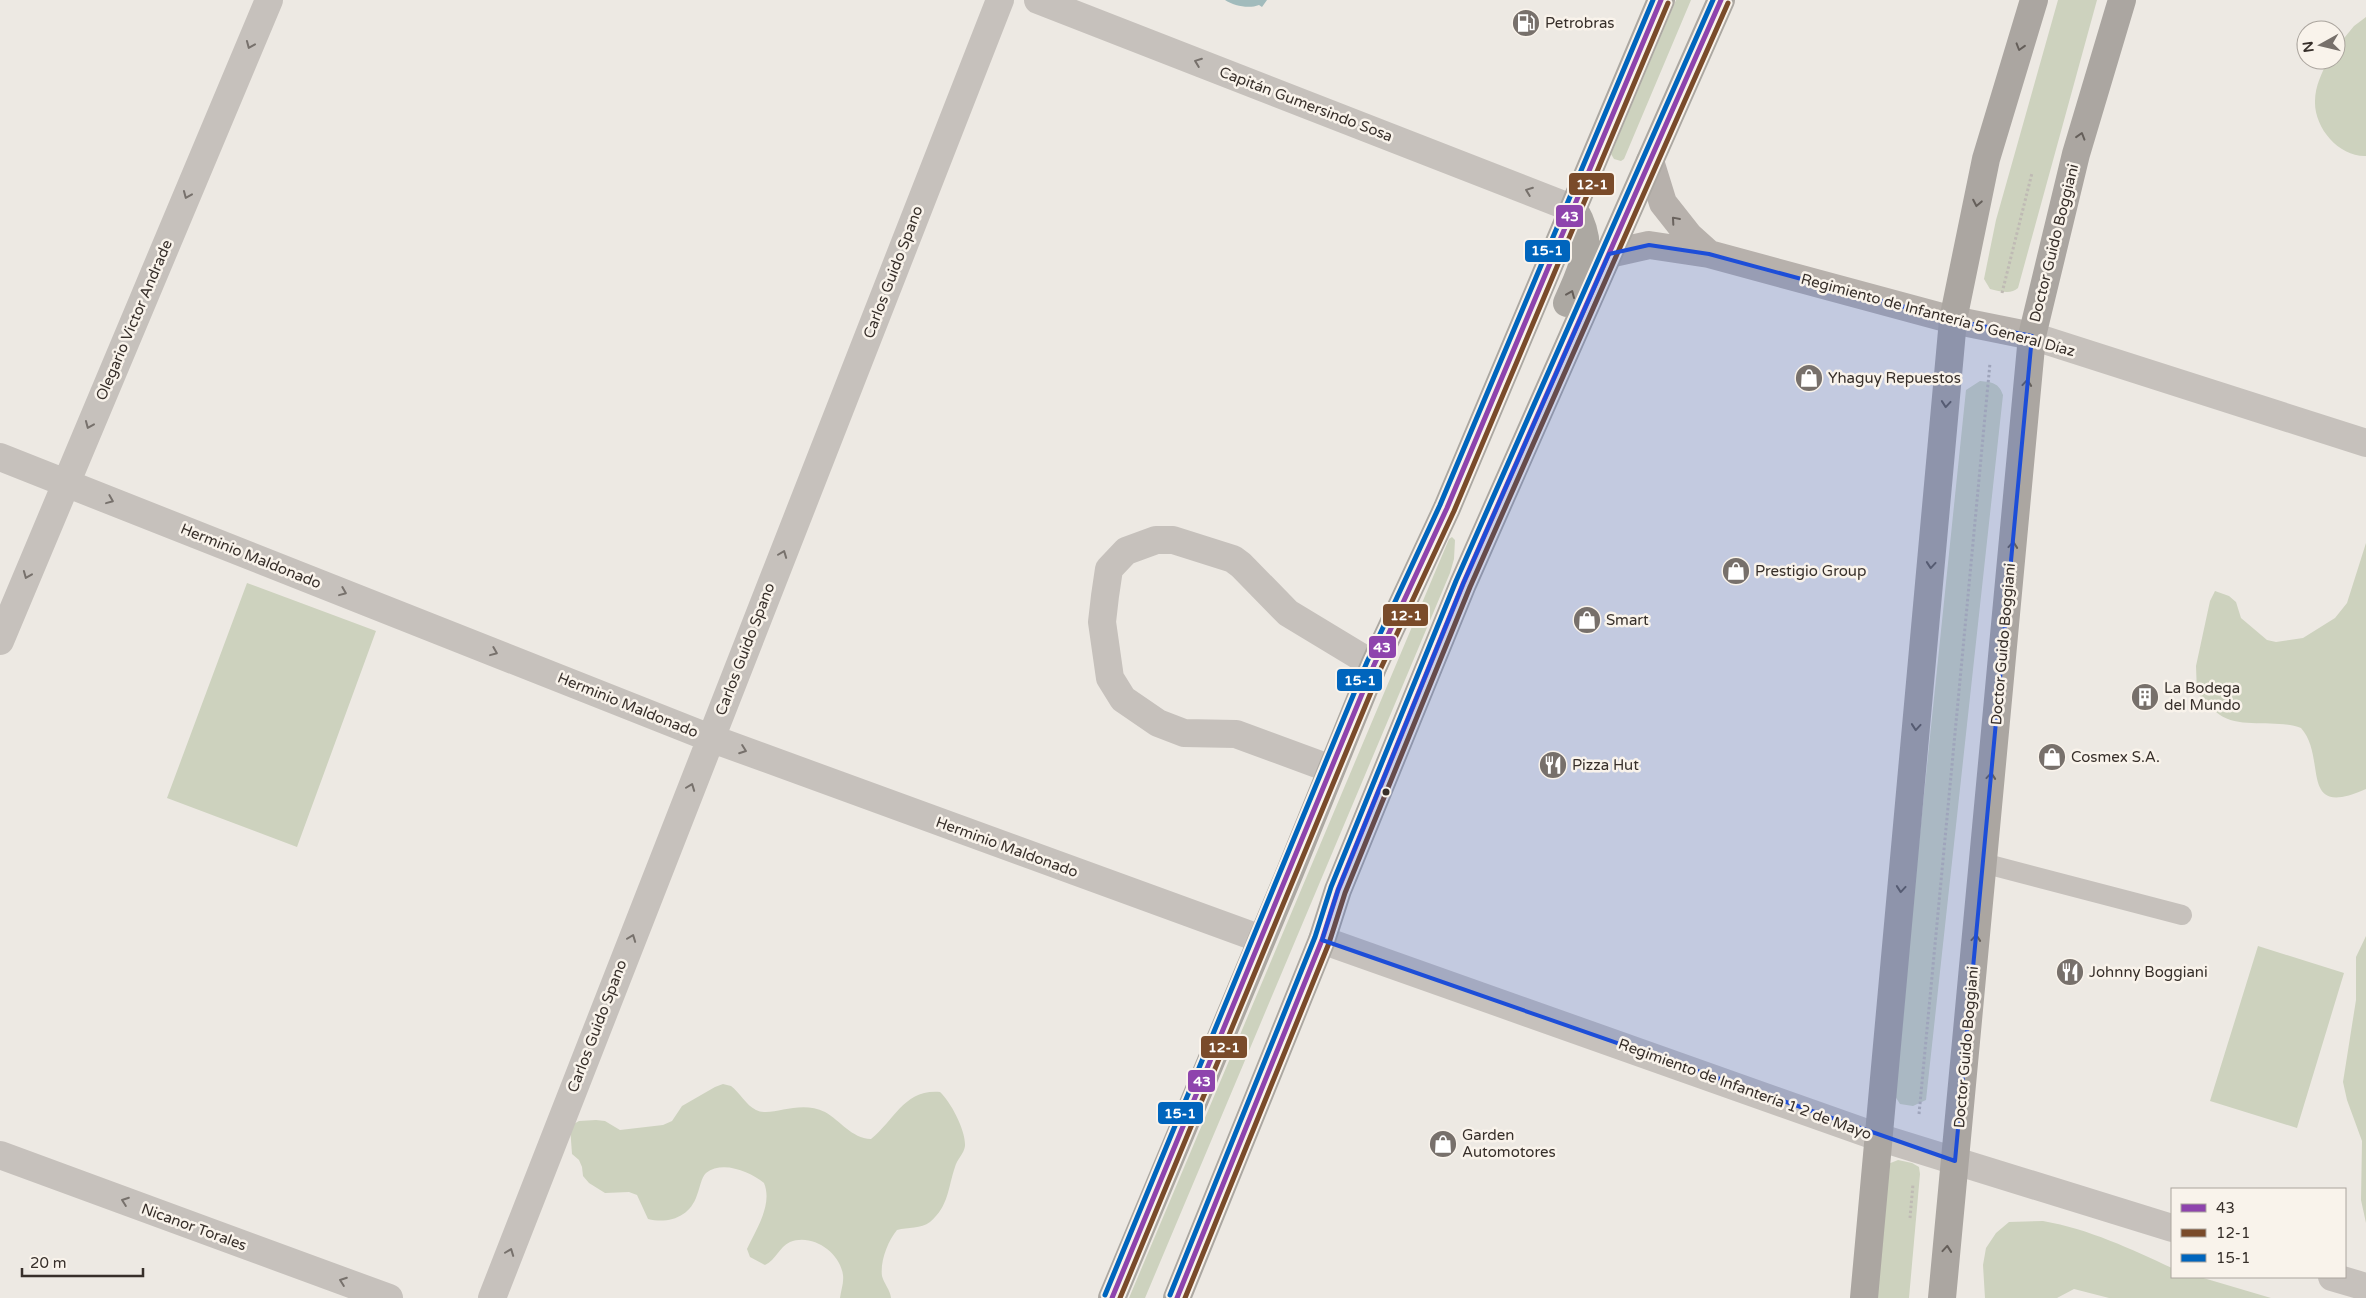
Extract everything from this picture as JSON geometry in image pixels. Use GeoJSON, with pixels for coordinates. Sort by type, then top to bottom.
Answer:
{"type":"FeatureCollection","features":[{"type":"Feature","properties":{"kind":"highway"},"geometry":{"type":"LineString","coordinates":[[1112,1298],[1374,665],[1447,508],[1661,0]]}},
{"type":"Feature","properties":{"kind":"highway"},"geometry":{"type":"LineString","coordinates":[[1177,1298],[1322,940],[1338,890],[1463,584],[1720,0]]}},
{"type":"Feature","properties":{"kind":"highway"},"geometry":{"type":"LineString","coordinates":[[1463,584],[1472,532],[1585,258],[1587,250],[1583,225],[1574,209]]}},
{"type":"Feature","properties":{"kind":"main road"},"geometry":{"type":"LineString","coordinates":[[1864,1298],[1953,320],[1986,159],[2034,0]]}},
{"type":"Feature","properties":{"kind":"main road","name":"Doctor Guido Boggiani"},"geometry":{"type":"LineString","coordinates":[[1942,1298],[2032,336],[2076,154],[2122,0]]}},
{"type":"Feature","properties":{"kind":"main road"},"geometry":{"type":"LineString","coordinates":[[1650,160],[1663,203],[1689,236],[1709,254]]}},
{"type":"Feature","properties":{"kind":"main road","name":"Regimiento de Infantería 5 General Díaz"},"geometry":{"type":"LineString","coordinates":[[1609,254],[1649,245],[1709,254],[1953,320],[2032,336]]}},
{"type":"Feature","properties":{"kind":"street","name":"Olegario Victor Andrade"},"geometry":{"type":"LineString","coordinates":[[0,641],[65,482],[269,0]]}},
{"type":"Feature","properties":{"kind":"street","name":"Carlos Guido Spano"},"geometry":{"type":"LineString","coordinates":[[492,1298],[1000,0]]}},
{"type":"Feature","properties":{"kind":"street","name":"Capitán Gumersindo Sosa"},"geometry":{"type":"LineString","coordinates":[[1038,0],[1574,209]]}},
{"type":"Feature","properties":{"kind":"street","name":"Regimiento de Infantería 5 General Díaz"},"geometry":{"type":"LineString","coordinates":[[2032,336],[2366,443]]}},
{"type":"Feature","properties":{"kind":"street","name":"Herminio Maldonado"},"geometry":{"type":"LineString","coordinates":[[0,456],[710,738],[1261,939]]}},
{"type":"Feature","properties":{"kind":"street"},"geometry":{"type":"LineString","coordinates":[[1331,769],[1236,734],[1184,733],[1158,723],[1123,699],[1110,678],[1104,646],[1102,622],[1109,569],[1126,552],[1156,540],[1173,540],[1233,559],[1288,614],[1374,665]]}},
{"type":"Feature","properties":{"kind":"street","name":"Regimiento de Infantería 1 2 de Mayo"},"geometry":{"type":"LineString","coordinates":[[1322,940],[1878,1137],[2171,1228]]}},
{"type":"Feature","properties":{"kind":"street","name":"Nicanor Torales"},"geometry":{"type":"LineString","coordinates":[[0,1155],[389,1298]]}},
{"type":"Feature","properties":{"kind":"street"},"geometry":{"type":"LineString","coordinates":[[2335,1278],[2366,1287]]}},
{"type":"Feature","properties":{"kind":"lane"},"geometry":{"type":"LineString","coordinates":[[1983,863],[2182,915]]}},
{"type":"Feature","properties":{"kind":"highlighted area"},"geometry":{"type":"Polygon","coordinates":[[[1649,245],[1709,254],[1953,320],[2032,336],[1955,1161],[1322,940],[1338,890],[1463,584],[1609,254],[1649,245]]]}},
{"type":"Feature","properties":{"kind":"green space"},"geometry":{"type":"Polygon","coordinates":[[[1676,0],[1691,0],[1624,159],[1621,161],[1614,159],[1611,154],[1676,0]]]}},
{"type":"Feature","properties":{"kind":"green space"},"geometry":{"type":"Polygon","coordinates":[[[2058,0],[2097,0],[2018,288],[2008,292],[1997,291],[1990,289],[1984,279],[1996,220],[2058,0]]]}},
{"type":"Feature","properties":{"kind":"green space"},"geometry":{"type":"Polygon","coordinates":[[[2366,17],[2366,156],[2346,152],[2330,139],[2319,121],[2315,101],[2315,95],[2323,70],[2346,70],[2346,36],[2354,26],[2366,17]]]}},
{"type":"Feature","properties":{"kind":"green space"},"geometry":{"type":"Polygon","coordinates":[[[1980,381],[1994,384],[2003,395],[1926,1100],[1913,1106],[1900,1104],[1893,1093],[1966,390],[1980,381]]]}},
{"type":"Feature","properties":{"kind":"green space"},"geometry":{"type":"Polygon","coordinates":[[[1452,537],[1455,540],[1454,559],[1450,573],[1145,1298],[1129,1298],[1449,539],[1452,537]]]}},
{"type":"Feature","properties":{"kind":"green space"},"geometry":{"type":"Polygon","coordinates":[[[2366,543],[2366,789],[2345,797],[2331,797],[2322,791],[2309,741],[2301,728],[2292,725],[2238,722],[2220,715],[2197,693],[2196,666],[2210,601],[2215,591],[2229,596],[2236,602],[2241,618],[2267,640],[2276,642],[2303,638],[2335,618],[2347,603],[2366,543]]]}},
{"type":"Feature","properties":{"kind":"green space"},"geometry":{"type":"Polygon","coordinates":[[[247,583],[376,631],[297,847],[167,798],[247,583]]]}},
{"type":"Feature","properties":{"kind":"green space"},"geometry":{"type":"Polygon","coordinates":[[[2366,936],[2366,1223],[2361,1200],[2362,1141],[2347,1100],[2343,1082],[2356,1000],[2356,957],[2366,936]]]}},
{"type":"Feature","properties":{"kind":"green space"},"geometry":{"type":"Polygon","coordinates":[[[2258,946],[2344,973],[2297,1128],[2210,1101],[2258,946]]]}},
{"type":"Feature","properties":{"kind":"green space"},"geometry":{"type":"Polygon","coordinates":[[[723,1084],[731,1086],[756,1110],[770,1112],[805,1107],[815,1109],[825,1112],[858,1136],[871,1139],[901,1107],[917,1095],[928,1092],[940,1092],[944,1097],[960,1125],[965,1146],[956,1164],[947,1196],[936,1216],[923,1226],[897,1230],[885,1252],[882,1276],[891,1298],[840,1298],[843,1284],[841,1267],[831,1252],[816,1242],[798,1240],[790,1242],[765,1265],[750,1257],[747,1249],[765,1208],[766,1191],[764,1183],[744,1172],[736,1169],[720,1168],[706,1173],[694,1203],[689,1209],[678,1217],[664,1220],[648,1219],[637,1195],[629,1192],[605,1193],[589,1183],[583,1176],[579,1160],[572,1154],[570,1126],[579,1121],[596,1120],[605,1121],[620,1130],[663,1125],[672,1121],[682,1106],[723,1084]]]}},
{"type":"Feature","properties":{"kind":"green space"},"geometry":{"type":"Polygon","coordinates":[[[1898,1160],[1912,1163],[1919,1167],[1920,1174],[1909,1298],[1873,1298],[1888,1164],[1898,1160]]]}},
{"type":"Feature","properties":{"kind":"green space"},"geometry":{"type":"Polygon","coordinates":[[[2043,1221],[2077,1229],[2125,1247],[2171,1268],[2171,1278],[2203,1278],[2271,1298],[2109,1298],[2074,1289],[2057,1298],[1985,1298],[1983,1265],[1986,1248],[1996,1233],[2009,1222],[2043,1221]]]}},
{"type":"Feature","properties":{"kind":"water"},"geometry":{"type":"Polygon","coordinates":[[[1225,0],[1267,0],[1262,7],[1259,5],[1251,7],[1233,4],[1225,0]]]}},
{"type":"Feature","properties":{"kind":"transit line","name":"15-1"},"geometry":{"type":"LineString","coordinates":[[1105,1295],[1367,662],[1440,505],[1653,0]]}},
{"type":"Feature","properties":{"kind":"transit line","name":"43"},"geometry":{"type":"LineString","coordinates":[[1112,1298],[1374,665],[1447,508],[1661,0]]}},
{"type":"Feature","properties":{"kind":"transit line","name":"15-1"},"geometry":{"type":"LineString","coordinates":[[1170,1295],[1315,937],[1331,887],[1456,581],[1713,0]]}},
{"type":"Feature","properties":{"kind":"transit line","name":"43"},"geometry":{"type":"LineString","coordinates":[[1177,1298],[1322,940],[1338,890],[1463,584],[1721,0]]}},
{"type":"Feature","properties":{"kind":"transit line","name":"12-1"},"geometry":{"type":"LineString","coordinates":[[1120,1298],[1381,668],[1454,511],[1668,3]]}},
{"type":"Feature","properties":{"kind":"transit line","name":"12-1"},"geometry":{"type":"LineString","coordinates":[[1185,1298],[1329,943],[1345,893],[1470,587],[1728,3]]}},
{"type":"Feature","properties":{"kind":"place","name":"Petrobras"},"geometry":{"type":"Point","coordinates":[1526,23]}},
{"type":"Feature","properties":{"kind":"place","name":"Yhaguy Repuestos"},"geometry":{"type":"Point","coordinates":[1809,378]}},
{"type":"Feature","properties":{"kind":"place","name":"Prestigio Group"},"geometry":{"type":"Point","coordinates":[1736,571]}},
{"type":"Feature","properties":{"kind":"place","name":"Smart"},"geometry":{"type":"Point","coordinates":[1587,620]}},
{"type":"Feature","properties":{"kind":"place","name":"La Bodega del Mundo"},"geometry":{"type":"Point","coordinates":[2145,697]}},
{"type":"Feature","properties":{"kind":"place","name":"Cosmex S.A."},"geometry":{"type":"Point","coordinates":[2052,757]}},
{"type":"Feature","properties":{"kind":"place","name":"Pizza Hut"},"geometry":{"type":"Point","coordinates":[1553,765]}},
{"type":"Feature","properties":{"kind":"place","name":"Johnny Boggiani"},"geometry":{"type":"Point","coordinates":[2070,972]}},
{"type":"Feature","properties":{"kind":"place","name":"Garden Automotores"},"geometry":{"type":"Point","coordinates":[1443,1144]}}]}
